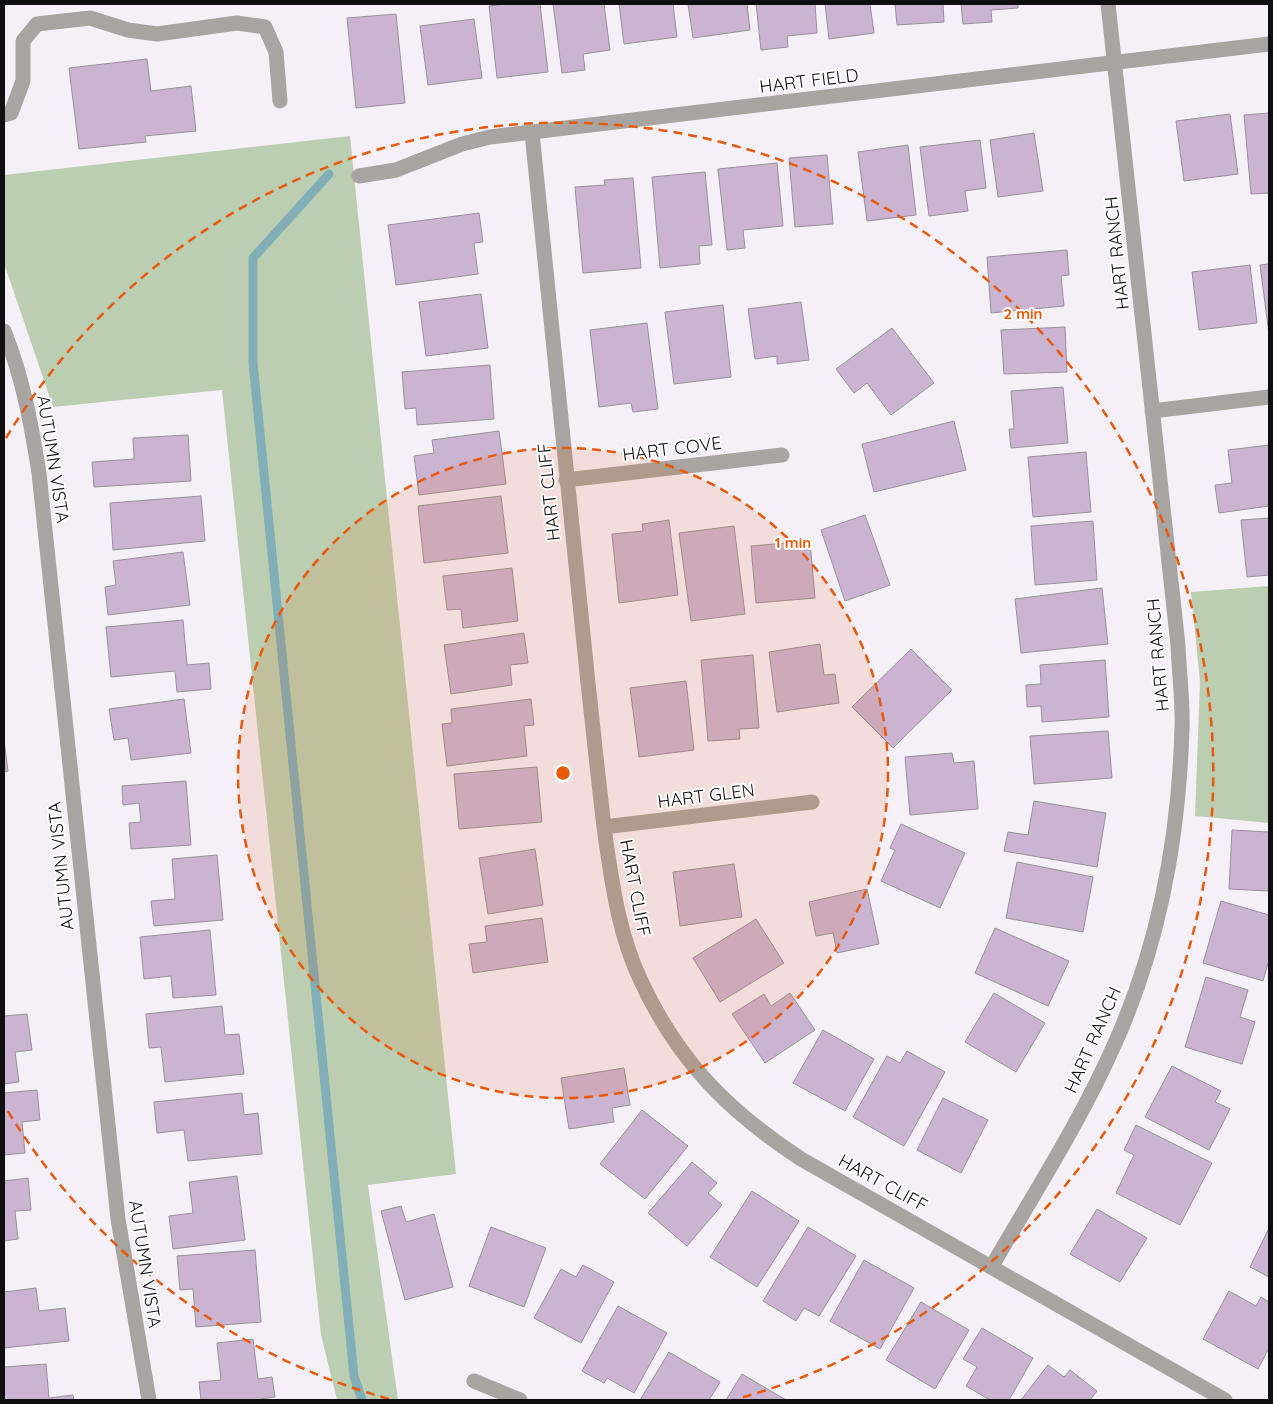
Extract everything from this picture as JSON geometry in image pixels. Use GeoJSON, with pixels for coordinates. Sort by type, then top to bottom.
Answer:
{"type":"FeatureCollection","features":[{"type":"Feature","properties":{"kind":"street","name":"HART RANCH"},"geometry":{"type":"LineString","coordinates":[[992,1266],[1080,1114],[1116,1041],[1145,965],[1166,887],[1178,806],[1182,726],[1178,645],[1108,4]]}},
{"type":"Feature","properties":{"kind":"street"},"geometry":{"type":"LineString","coordinates":[[4,115],[11,113],[23,81],[23,42],[37,24],[90,18],[128,30],[157,34],[237,23],[265,27],[276,52],[280,101]]}},
{"type":"Feature","properties":{"kind":"street","name":"HART FIELD"},"geometry":{"type":"LineString","coordinates":[[359,176],[396,170],[462,144],[490,137],[1269,44]]}},
{"type":"Feature","properties":{"kind":"street","name":"HART CLIFF"},"geometry":{"type":"LineString","coordinates":[[532,132],[566,480],[614,902],[625,942],[640,980],[658,1016],[681,1050],[707,1082],[735,1111],[767,1136],[802,1159],[1225,1400]]}},
{"type":"Feature","properties":{"kind":"street","name":"AUTUMN VISTA"},"geometry":{"type":"LineString","coordinates":[[4,331],[11,348],[28,409],[39,473],[118,1219],[149,1400]]}},
{"type":"Feature","properties":{"kind":"street"},"geometry":{"type":"LineString","coordinates":[[1152,411],[1269,397]]}},
{"type":"Feature","properties":{"kind":"street","name":"HART COVE"},"geometry":{"type":"LineString","coordinates":[[566,480],[782,454]]}},
{"type":"Feature","properties":{"kind":"street","name":"HART GLEN"},"geometry":{"type":"LineString","coordinates":[[604,827],[812,802]]}},
{"type":"Feature","properties":{"kind":"street"},"geometry":{"type":"LineString","coordinates":[[474,1381],[520,1400]]}},
{"type":"Feature","properties":{"kind":"green space"},"geometry":{"type":"Polygon","coordinates":[[[350,136],[456,1174],[368,1185],[398,1400],[337,1400],[321,1335],[222,390],[53,407],[4,263],[4,175],[350,136]]]}},
{"type":"Feature","properties":{"kind":"green space"},"geometry":{"type":"Polygon","coordinates":[[[1269,586],[1269,823],[1195,816],[1200,682],[1191,592],[1269,586]]]}},
{"type":"Feature","properties":{"kind":"building"},"geometry":{"type":"Polygon","coordinates":[[[540,4],[548,72],[497,78],[489,6],[540,4]]]}},
{"type":"Feature","properties":{"kind":"building"},"geometry":{"type":"Polygon","coordinates":[[[553,4],[604,4],[610,50],[583,54],[585,70],[562,73],[553,4]]]}},
{"type":"Feature","properties":{"kind":"building"},"geometry":{"type":"Polygon","coordinates":[[[619,4],[673,4],[677,37],[624,44],[619,4]]]}},
{"type":"Feature","properties":{"kind":"building"},"geometry":{"type":"Polygon","coordinates":[[[688,4],[747,4],[750,30],[693,38],[688,4]]]}},
{"type":"Feature","properties":{"kind":"building"},"geometry":{"type":"Polygon","coordinates":[[[756,4],[815,4],[817,33],[787,36],[788,47],[761,50],[756,4]]]}},
{"type":"Feature","properties":{"kind":"building"},"geometry":{"type":"Polygon","coordinates":[[[825,4],[870,4],[874,33],[829,39],[825,4]]]}},
{"type":"Feature","properties":{"kind":"building"},"geometry":{"type":"Polygon","coordinates":[[[895,4],[943,4],[944,22],[897,25],[895,4]]]}},
{"type":"Feature","properties":{"kind":"building"},"geometry":{"type":"Polygon","coordinates":[[[961,4],[1018,4],[1018,8],[991,10],[992,22],[963,24],[961,4]]]}},
{"type":"Feature","properties":{"kind":"building"},"geometry":{"type":"Polygon","coordinates":[[[396,14],[405,103],[356,108],[347,18],[396,14]]]}},
{"type":"Feature","properties":{"kind":"building"},"geometry":{"type":"Polygon","coordinates":[[[474,19],[482,78],[428,85],[420,26],[474,19]]]}},
{"type":"Feature","properties":{"kind":"building"},"geometry":{"type":"Polygon","coordinates":[[[147,59],[151,91],[191,86],[196,131],[145,136],[146,142],[79,149],[69,68],[147,59]]]}},
{"type":"Feature","properties":{"kind":"building"},"geometry":{"type":"Polygon","coordinates":[[[1269,113],[1269,193],[1251,194],[1244,115],[1269,113]]]}},
{"type":"Feature","properties":{"kind":"building"},"geometry":{"type":"Polygon","coordinates":[[[1230,114],[1238,174],[1184,181],[1176,121],[1230,114]]]}},
{"type":"Feature","properties":{"kind":"building"},"geometry":{"type":"Polygon","coordinates":[[[1034,133],[1043,191],[998,197],[990,140],[1034,133]]]}},
{"type":"Feature","properties":{"kind":"building"},"geometry":{"type":"Polygon","coordinates":[[[980,140],[986,188],[965,191],[968,211],[929,216],[920,147],[980,140]]]}},
{"type":"Feature","properties":{"kind":"building"},"geometry":{"type":"Polygon","coordinates":[[[908,145],[916,215],[867,221],[858,152],[908,145]]]}},
{"type":"Feature","properties":{"kind":"building"},"geometry":{"type":"Polygon","coordinates":[[[827,155],[833,224],[795,227],[789,158],[827,155]]]}},
{"type":"Feature","properties":{"kind":"building"},"geometry":{"type":"Polygon","coordinates":[[[777,163],[783,226],[743,230],[745,248],[727,250],[718,169],[777,163]]]}},
{"type":"Feature","properties":{"kind":"building"},"geometry":{"type":"Polygon","coordinates":[[[705,172],[712,245],[699,246],[700,264],[660,268],[652,177],[705,172]]]}},
{"type":"Feature","properties":{"kind":"building"},"geometry":{"type":"Polygon","coordinates":[[[633,178],[641,268],[583,273],[575,187],[605,185],[604,180],[633,178]]]}},
{"type":"Feature","properties":{"kind":"building"},"geometry":{"type":"Polygon","coordinates":[[[479,213],[483,242],[474,243],[478,274],[396,285],[388,225],[479,213]]]}},
{"type":"Feature","properties":{"kind":"building"},"geometry":{"type":"Polygon","coordinates":[[[1067,250],[1069,275],[1061,276],[1064,306],[991,313],[987,257],[1067,250]]]}},
{"type":"Feature","properties":{"kind":"building"},"geometry":{"type":"Polygon","coordinates":[[[1269,264],[1269,334],[1260,265],[1269,264]]]}},
{"type":"Feature","properties":{"kind":"building"},"geometry":{"type":"Polygon","coordinates":[[[1250,265],[1257,323],[1199,330],[1192,272],[1250,265]]]}},
{"type":"Feature","properties":{"kind":"building"},"geometry":{"type":"Polygon","coordinates":[[[481,294],[488,348],[426,356],[419,302],[481,294]]]}},
{"type":"Feature","properties":{"kind":"building"},"geometry":{"type":"Polygon","coordinates":[[[801,302],[809,360],[777,364],[777,356],[755,359],[748,309],[801,302]]]}},
{"type":"Feature","properties":{"kind":"building"},"geometry":{"type":"Polygon","coordinates":[[[723,305],[731,377],[674,384],[665,312],[723,305]]]}},
{"type":"Feature","properties":{"kind":"building"},"geometry":{"type":"Polygon","coordinates":[[[647,323],[658,409],[633,412],[631,403],[599,407],[590,330],[647,323]]]}},
{"type":"Feature","properties":{"kind":"building"},"geometry":{"type":"Polygon","coordinates":[[[1065,327],[1067,372],[1004,374],[1001,330],[1065,327]]]}},
{"type":"Feature","properties":{"kind":"building"},"geometry":{"type":"Polygon","coordinates":[[[892,328],[934,383],[891,415],[867,383],[854,393],[836,369],[892,328]]]}},
{"type":"Feature","properties":{"kind":"building"},"geometry":{"type":"Polygon","coordinates":[[[490,365],[494,419],[417,425],[416,408],[405,409],[402,372],[490,365]]]}},
{"type":"Feature","properties":{"kind":"building"},"geometry":{"type":"Polygon","coordinates":[[[1063,387],[1068,443],[1011,448],[1009,429],[1014,429],[1011,391],[1063,387]]]}},
{"type":"Feature","properties":{"kind":"building"},"geometry":{"type":"Polygon","coordinates":[[[954,421],[966,470],[874,492],[862,444],[954,421]]]}},
{"type":"Feature","properties":{"kind":"building"},"geometry":{"type":"Polygon","coordinates":[[[499,431],[506,484],[419,495],[414,456],[434,453],[432,440],[499,431]]]}},
{"type":"Feature","properties":{"kind":"building"},"geometry":{"type":"Polygon","coordinates":[[[188,435],[191,481],[94,487],[92,462],[134,459],[133,438],[188,435]]]}},
{"type":"Feature","properties":{"kind":"building"},"geometry":{"type":"Polygon","coordinates":[[[1269,445],[1269,506],[1219,513],[1215,485],[1232,483],[1228,450],[1269,445]]]}},
{"type":"Feature","properties":{"kind":"building"},"geometry":{"type":"Polygon","coordinates":[[[1086,452],[1091,512],[1033,517],[1028,457],[1086,452]]]}},
{"type":"Feature","properties":{"kind":"building"},"geometry":{"type":"Polygon","coordinates":[[[201,496],[205,541],[113,550],[110,503],[201,496]]]}},
{"type":"Feature","properties":{"kind":"building"},"geometry":{"type":"Polygon","coordinates":[[[501,496],[508,553],[424,563],[418,506],[501,496]]]}},
{"type":"Feature","properties":{"kind":"building"},"geometry":{"type":"Polygon","coordinates":[[[865,515],[890,585],[845,601],[821,530],[865,515]]]}},
{"type":"Feature","properties":{"kind":"building"},"geometry":{"type":"Polygon","coordinates":[[[1269,518],[1269,575],[1247,577],[1241,520],[1269,518]]]}},
{"type":"Feature","properties":{"kind":"building"},"geometry":{"type":"Polygon","coordinates":[[[669,520],[678,595],[619,603],[612,534],[643,531],[642,524],[669,520]]]}},
{"type":"Feature","properties":{"kind":"building"},"geometry":{"type":"Polygon","coordinates":[[[1093,521],[1097,580],[1035,585],[1031,526],[1093,521]]]}},
{"type":"Feature","properties":{"kind":"building"},"geometry":{"type":"Polygon","coordinates":[[[734,526],[745,614],[691,621],[679,533],[734,526]]]}},
{"type":"Feature","properties":{"kind":"building"},"geometry":{"type":"Polygon","coordinates":[[[810,541],[815,598],[756,603],[751,546],[810,541]]]}},
{"type":"Feature","properties":{"kind":"building"},"geometry":{"type":"Polygon","coordinates":[[[183,552],[190,605],[108,615],[105,587],[116,585],[113,561],[183,552]]]}},
{"type":"Feature","properties":{"kind":"building"},"geometry":{"type":"Polygon","coordinates":[[[512,568],[518,621],[463,628],[461,609],[447,610],[443,576],[512,568]]]}},
{"type":"Feature","properties":{"kind":"building"},"geometry":{"type":"Polygon","coordinates":[[[1102,588],[1108,644],[1021,653],[1015,599],[1102,588]]]}},
{"type":"Feature","properties":{"kind":"building"},"geometry":{"type":"Polygon","coordinates":[[[183,620],[187,665],[209,663],[211,689],[177,692],[175,671],[111,677],[106,627],[183,620]]]}},
{"type":"Feature","properties":{"kind":"building"},"geometry":{"type":"Polygon","coordinates":[[[524,633],[528,663],[510,665],[512,685],[451,694],[444,645],[524,633]]]}},
{"type":"Feature","properties":{"kind":"building"},"geometry":{"type":"Polygon","coordinates":[[[820,644],[824,675],[835,674],[839,703],[777,712],[769,652],[820,644]]]}},
{"type":"Feature","properties":{"kind":"building"},"geometry":{"type":"Polygon","coordinates":[[[911,649],[952,690],[893,748],[852,707],[911,649]]]}},
{"type":"Feature","properties":{"kind":"building"},"geometry":{"type":"Polygon","coordinates":[[[753,655],[759,728],[739,729],[740,739],[708,741],[701,660],[753,655]]]}},
{"type":"Feature","properties":{"kind":"building"},"geometry":{"type":"Polygon","coordinates":[[[1105,660],[1109,717],[1042,722],[1041,706],[1027,707],[1026,685],[1041,684],[1040,665],[1105,660]]]}},
{"type":"Feature","properties":{"kind":"building"},"geometry":{"type":"Polygon","coordinates":[[[686,681],[694,750],[639,757],[630,688],[686,681]]]}},
{"type":"Feature","properties":{"kind":"building"},"geometry":{"type":"Polygon","coordinates":[[[184,699],[191,753],[131,760],[128,738],[114,740],[109,709],[184,699]]]}},
{"type":"Feature","properties":{"kind":"building"},"geometry":{"type":"Polygon","coordinates":[[[531,699],[534,725],[524,726],[527,756],[447,766],[442,724],[452,723],[451,709],[531,699]]]}},
{"type":"Feature","properties":{"kind":"building"},"geometry":{"type":"Polygon","coordinates":[[[1108,731],[1112,778],[1034,784],[1030,736],[1108,731]]]}},
{"type":"Feature","properties":{"kind":"building"},"geometry":{"type":"Polygon","coordinates":[[[4,740],[8,771],[4,772],[4,740]]]}},
{"type":"Feature","properties":{"kind":"building"},"geometry":{"type":"Polygon","coordinates":[[[952,753],[954,763],[974,761],[978,809],[910,815],[905,757],[952,753]]]}},
{"type":"Feature","properties":{"kind":"building"},"geometry":{"type":"Polygon","coordinates":[[[537,767],[542,822],[459,829],[454,774],[537,767]]]}},
{"type":"Feature","properties":{"kind":"building"},"geometry":{"type":"Polygon","coordinates":[[[186,781],[191,845],[131,849],[129,823],[141,822],[139,803],[123,805],[122,786],[186,781]]]}},
{"type":"Feature","properties":{"kind":"building"},"geometry":{"type":"Polygon","coordinates":[[[1034,801],[1106,813],[1097,867],[1004,851],[1008,832],[1028,835],[1034,801]]]}},
{"type":"Feature","properties":{"kind":"building"},"geometry":{"type":"Polygon","coordinates":[[[901,824],[965,853],[940,908],[881,881],[895,850],[890,848],[901,824]]]}},
{"type":"Feature","properties":{"kind":"building"},"geometry":{"type":"Polygon","coordinates":[[[1232,830],[1269,832],[1269,891],[1229,889],[1232,830]]]}},
{"type":"Feature","properties":{"kind":"building"},"geometry":{"type":"Polygon","coordinates":[[[535,849],[543,905],[488,914],[479,858],[535,849]]]}},
{"type":"Feature","properties":{"kind":"building"},"geometry":{"type":"Polygon","coordinates":[[[217,855],[223,920],[154,926],[151,901],[175,899],[172,859],[217,855]]]}},
{"type":"Feature","properties":{"kind":"building"},"geometry":{"type":"Polygon","coordinates":[[[1017,862],[1093,877],[1083,932],[1006,918],[1017,862]]]}},
{"type":"Feature","properties":{"kind":"building"},"geometry":{"type":"Polygon","coordinates":[[[734,864],[742,917],[680,926],[673,872],[734,864]]]}},
{"type":"Feature","properties":{"kind":"building"},"geometry":{"type":"Polygon","coordinates":[[[867,889],[879,944],[837,953],[833,933],[816,936],[809,902],[867,889]]]}},
{"type":"Feature","properties":{"kind":"building"},"geometry":{"type":"Polygon","coordinates":[[[1221,901],[1269,915],[1269,960],[1263,981],[1203,963],[1221,901]]]}},
{"type":"Feature","properties":{"kind":"building"},"geometry":{"type":"Polygon","coordinates":[[[542,918],[548,962],[473,973],[469,944],[487,942],[485,926],[542,918]]]}},
{"type":"Feature","properties":{"kind":"building"},"geometry":{"type":"Polygon","coordinates":[[[756,919],[784,963],[720,1002],[693,958],[756,919]]]}},
{"type":"Feature","properties":{"kind":"building"},"geometry":{"type":"Polygon","coordinates":[[[995,928],[1069,961],[1048,1006],[975,973],[995,928]]]}},
{"type":"Feature","properties":{"kind":"building"},"geometry":{"type":"Polygon","coordinates":[[[210,930],[216,995],[173,998],[171,976],[144,979],[140,937],[210,930]]]}},
{"type":"Feature","properties":{"kind":"building"},"geometry":{"type":"Polygon","coordinates":[[[1206,977],[1248,990],[1240,1017],[1255,1022],[1242,1064],[1185,1047],[1206,977]]]}},
{"type":"Feature","properties":{"kind":"building"},"geometry":{"type":"Polygon","coordinates":[[[790,993],[815,1030],[765,1063],[732,1014],[764,994],[771,1006],[790,993]]]}},
{"type":"Feature","properties":{"kind":"building"},"geometry":{"type":"Polygon","coordinates":[[[994,993],[1045,1023],[1016,1072],[965,1042],[994,993]]]}},
{"type":"Feature","properties":{"kind":"building"},"geometry":{"type":"Polygon","coordinates":[[[222,1006],[225,1035],[239,1034],[244,1074],[165,1082],[161,1047],[149,1048],[146,1014],[222,1006]]]}},
{"type":"Feature","properties":{"kind":"building"},"geometry":{"type":"Polygon","coordinates":[[[27,1014],[32,1050],[15,1052],[19,1082],[4,1084],[4,1016],[27,1014]]]}},
{"type":"Feature","properties":{"kind":"building"},"geometry":{"type":"Polygon","coordinates":[[[823,1030],[874,1059],[845,1111],[793,1083],[823,1030]]]}},
{"type":"Feature","properties":{"kind":"building"},"geometry":{"type":"Polygon","coordinates":[[[907,1051],[945,1072],[904,1146],[853,1117],[887,1056],[900,1063],[907,1051]]]}},
{"type":"Feature","properties":{"kind":"building"},"geometry":{"type":"Polygon","coordinates":[[[1172,1066],[1221,1091],[1215,1102],[1230,1109],[1209,1150],[1145,1117],[1172,1066]]]}},
{"type":"Feature","properties":{"kind":"building"},"geometry":{"type":"Polygon","coordinates":[[[624,1068],[630,1105],[612,1108],[614,1122],[569,1129],[561,1078],[624,1068]]]}},
{"type":"Feature","properties":{"kind":"building"},"geometry":{"type":"Polygon","coordinates":[[[37,1090],[40,1120],[22,1122],[25,1153],[4,1155],[4,1093],[37,1090]]]}},
{"type":"Feature","properties":{"kind":"building"},"geometry":{"type":"Polygon","coordinates":[[[242,1093],[244,1115],[258,1113],[262,1154],[188,1161],[184,1130],[157,1133],[154,1102],[242,1093]]]}},
{"type":"Feature","properties":{"kind":"building"},"geometry":{"type":"Polygon","coordinates":[[[943,1098],[988,1120],[961,1173],[917,1150],[943,1098]]]}},
{"type":"Feature","properties":{"kind":"building"},"geometry":{"type":"Polygon","coordinates":[[[642,1110],[688,1146],[645,1199],[600,1164],[642,1110]]]}},
{"type":"Feature","properties":{"kind":"building"},"geometry":{"type":"Polygon","coordinates":[[[1136,1125],[1212,1163],[1180,1225],[1116,1193],[1134,1155],[1124,1150],[1136,1125]]]}},
{"type":"Feature","properties":{"kind":"building"},"geometry":{"type":"Polygon","coordinates":[[[692,1162],[717,1183],[708,1193],[722,1205],[687,1246],[648,1213],[692,1162]]]}},
{"type":"Feature","properties":{"kind":"building"},"geometry":{"type":"Polygon","coordinates":[[[237,1176],[245,1240],[173,1249],[169,1216],[193,1213],[189,1182],[237,1176]]]}},
{"type":"Feature","properties":{"kind":"building"},"geometry":{"type":"Polygon","coordinates":[[[28,1178],[31,1210],[15,1211],[18,1239],[4,1241],[4,1181],[28,1178]]]}},
{"type":"Feature","properties":{"kind":"building"},"geometry":{"type":"Polygon","coordinates":[[[752,1191],[799,1221],[757,1287],[710,1257],[752,1191]]]}},
{"type":"Feature","properties":{"kind":"building"},"geometry":{"type":"Polygon","coordinates":[[[401,1206],[406,1222],[434,1214],[453,1287],[405,1300],[381,1211],[401,1206]]]}},
{"type":"Feature","properties":{"kind":"building"},"geometry":{"type":"Polygon","coordinates":[[[1097,1209],[1147,1238],[1120,1282],[1070,1254],[1097,1209]]]}},
{"type":"Feature","properties":{"kind":"building"},"geometry":{"type":"Polygon","coordinates":[[[491,1227],[546,1248],[524,1307],[469,1286],[491,1227]]]}},
{"type":"Feature","properties":{"kind":"building"},"geometry":{"type":"Polygon","coordinates":[[[808,1227],[856,1256],[819,1316],[804,1308],[796,1321],[763,1301],[808,1227]]]}},
{"type":"Feature","properties":{"kind":"building"},"geometry":{"type":"Polygon","coordinates":[[[1269,1228],[1269,1277],[1250,1267],[1269,1228]]]}},
{"type":"Feature","properties":{"kind":"building"},"geometry":{"type":"Polygon","coordinates":[[[255,1250],[261,1322],[196,1327],[193,1289],[180,1290],[177,1256],[255,1250]]]}},
{"type":"Feature","properties":{"kind":"building"},"geometry":{"type":"Polygon","coordinates":[[[864,1260],[914,1288],[880,1349],[830,1321],[864,1260]]]}},
{"type":"Feature","properties":{"kind":"building"},"geometry":{"type":"Polygon","coordinates":[[[583,1265],[614,1282],[581,1343],[534,1318],[561,1269],[576,1277],[583,1265]]]}},
{"type":"Feature","properties":{"kind":"building"},"geometry":{"type":"Polygon","coordinates":[[[36,1288],[39,1311],[65,1308],[69,1341],[4,1348],[4,1292],[36,1288]]]}},
{"type":"Feature","properties":{"kind":"building"},"geometry":{"type":"Polygon","coordinates":[[[1229,1291],[1256,1306],[1261,1297],[1269,1302],[1269,1348],[1258,1369],[1203,1339],[1229,1291]]]}},
{"type":"Feature","properties":{"kind":"building"},"geometry":{"type":"Polygon","coordinates":[[[921,1302],[969,1330],[935,1389],[886,1360],[921,1302]]]}},
{"type":"Feature","properties":{"kind":"building"},"geometry":{"type":"Polygon","coordinates":[[[618,1306],[667,1333],[634,1393],[607,1378],[604,1383],[582,1371],[618,1306]]]}},
{"type":"Feature","properties":{"kind":"building"},"geometry":{"type":"Polygon","coordinates":[[[982,1328],[1033,1358],[1009,1400],[990,1400],[966,1386],[977,1367],[963,1359],[982,1328]]]}},
{"type":"Feature","properties":{"kind":"building"},"geometry":{"type":"Polygon","coordinates":[[[253,1339],[258,1379],[272,1377],[275,1397],[260,1400],[201,1400],[199,1382],[221,1380],[217,1343],[253,1339]]]}},
{"type":"Feature","properties":{"kind":"building"},"geometry":{"type":"Polygon","coordinates":[[[669,1352],[720,1382],[709,1400],[640,1400],[669,1352]]]}},
{"type":"Feature","properties":{"kind":"building"},"geometry":{"type":"Polygon","coordinates":[[[46,1364],[49,1398],[73,1395],[74,1400],[4,1400],[4,1367],[46,1364]]]}},
{"type":"Feature","properties":{"kind":"building"},"geometry":{"type":"Polygon","coordinates":[[[1048,1365],[1064,1377],[1070,1370],[1097,1391],[1090,1400],[1021,1400],[1048,1365]]]}},
{"type":"Feature","properties":{"kind":"building"},"geometry":{"type":"Polygon","coordinates":[[[742,1374],[786,1400],[726,1400],[742,1374]]]}},
{"type":"Feature","properties":{"kind":"waterway"},"geometry":{"type":"LineString","coordinates":[[329,174],[253,258],[253,363],[354,1376],[362,1400]]}}]}
